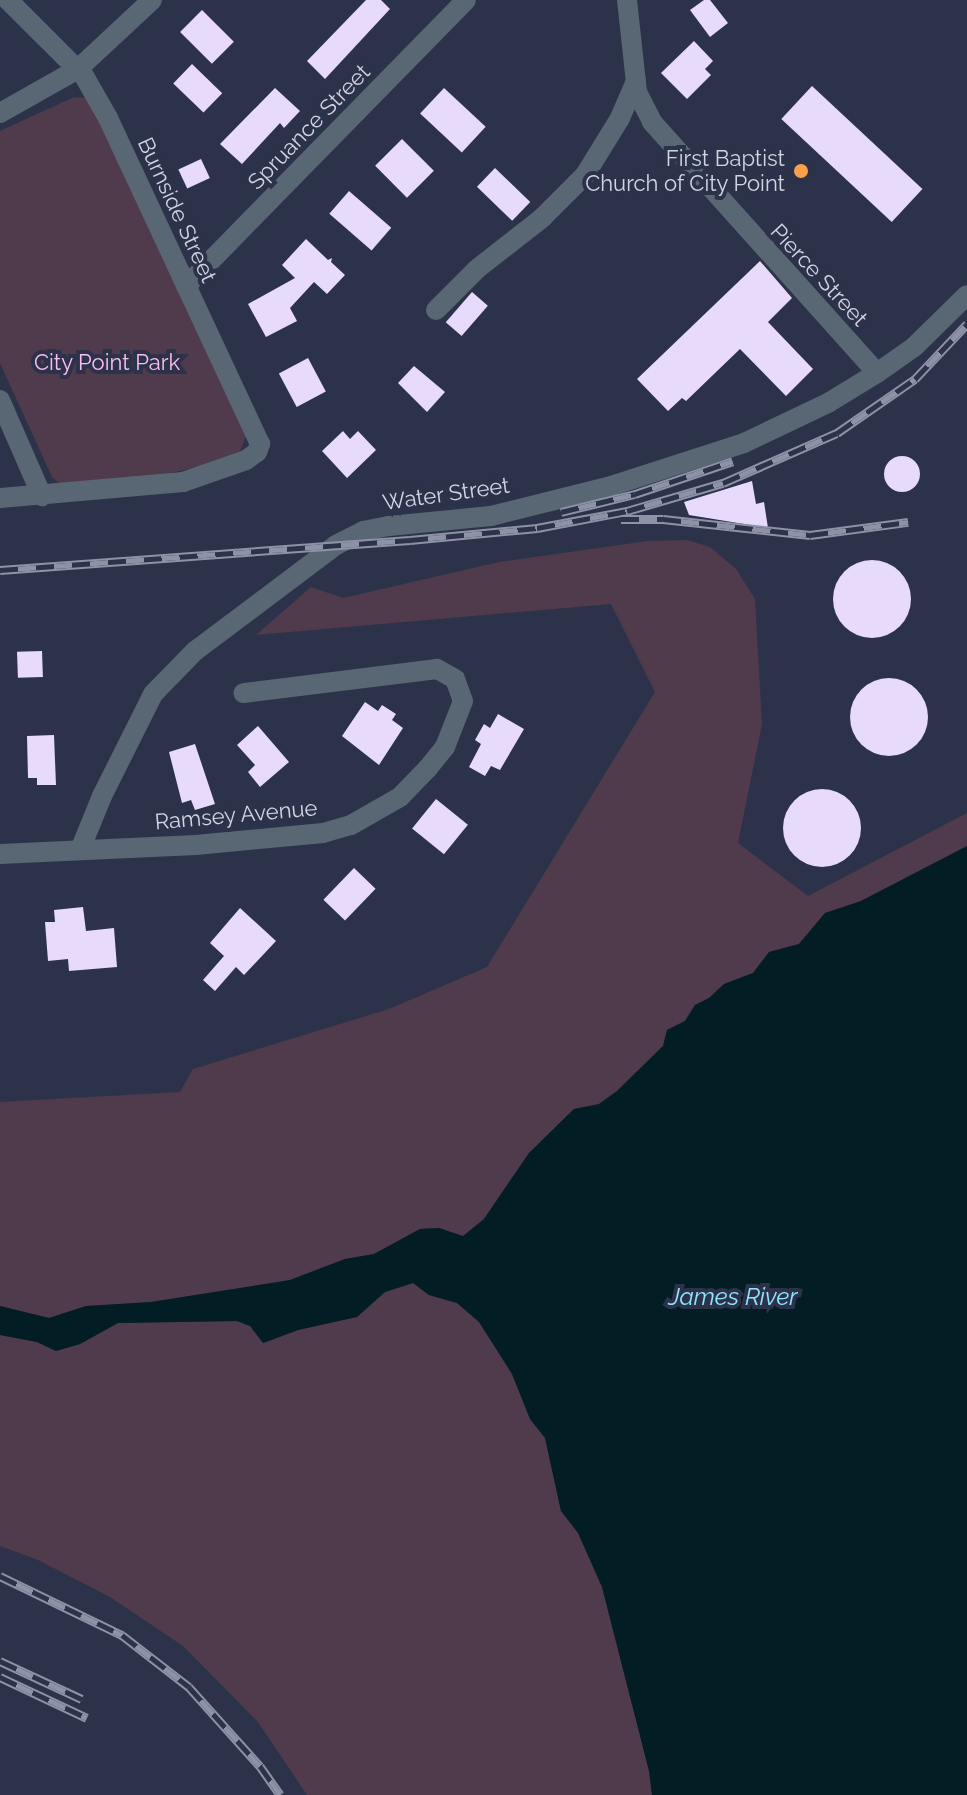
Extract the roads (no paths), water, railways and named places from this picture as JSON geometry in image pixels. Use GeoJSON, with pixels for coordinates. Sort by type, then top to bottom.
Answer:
{"type":"FeatureCollection","features":[{"type":"Feature","properties":{"kind":"street","name":"Burnside Street"},"geometry":{"type":"LineString","coordinates":[[8,0],[78,69],[108,118],[260,444],[257,452],[246,460],[183,482],[42,496]]}},
{"type":"Feature","properties":{"kind":"street"},"geometry":{"type":"LineString","coordinates":[[0,113],[78,69],[152,0]]}},
{"type":"Feature","properties":{"kind":"street","name":"Spruance Street"},"geometry":{"type":"LineString","coordinates":[[186,286],[466,0]]}},
{"type":"Feature","properties":{"kind":"street","name":"Pierce Street"},"geometry":{"type":"LineString","coordinates":[[627,0],[636,81],[652,122],[877,373]]}},
{"type":"Feature","properties":{"kind":"street"},"geometry":{"type":"LineString","coordinates":[[436,310],[477,269],[542,218],[585,175],[620,118],[636,81]]}},
{"type":"Feature","properties":{"kind":"street","name":"Water Street"},"geometry":{"type":"LineString","coordinates":[[80,850],[102,796],[153,694],[195,651],[336,545],[363,531],[491,516],[611,486],[744,443],[815,410],[877,373],[914,347],[967,295]]}},
{"type":"Feature","properties":{"kind":"street"},"geometry":{"type":"LineString","coordinates":[[0,400],[42,496],[0,498]]}},
{"type":"Feature","properties":{"kind":"street","name":"Ramsey Avenue"},"geometry":{"type":"LineString","coordinates":[[0,854],[212,843],[323,833],[351,825],[400,797],[428,768],[445,747],[463,701],[455,679],[437,669],[243,693]]}},
{"type":"Feature","properties":{"kind":"water","name":"James River"},"geometry":{"type":"Polygon","coordinates":[[[967,846],[967,1795],[652,1795],[649,1771],[602,1587],[578,1533],[561,1511],[545,1438],[530,1419],[512,1374],[479,1322],[457,1303],[429,1295],[413,1283],[385,1292],[357,1317],[298,1330],[263,1343],[250,1326],[237,1321],[118,1323],[80,1344],[56,1351],[37,1342],[0,1335],[0,1306],[49,1318],[86,1306],[151,1302],[290,1280],[345,1259],[374,1254],[420,1229],[439,1228],[463,1236],[484,1219],[529,1153],[574,1109],[599,1104],[617,1091],[663,1046],[667,1030],[685,1021],[695,1005],[709,998],[724,984],[753,973],[769,952],[799,944],[825,913],[861,901],[967,846]]]}},
{"type":"Feature","properties":{"kind":"railway"},"geometry":{"type":"LineString","coordinates":[[0,570],[410,540],[537,528],[627,511],[723,483],[837,433],[915,379],[967,324]]}},
{"type":"Feature","properties":{"kind":"railway"},"geometry":{"type":"LineString","coordinates":[[561,512],[635,494],[733,461]]}},
{"type":"Feature","properties":{"kind":"railway"},"geometry":{"type":"LineString","coordinates":[[621,519],[663,519],[810,535],[908,522]]}},
{"type":"Feature","properties":{"kind":"railway"},"geometry":{"type":"LineString","coordinates":[[0,1576],[122,1635],[189,1687],[260,1766],[280,1795]]}},
{"type":"Feature","properties":{"kind":"railway"},"geometry":{"type":"LineString","coordinates":[[0,1661],[82,1699]]}},
{"type":"Feature","properties":{"kind":"railway"},"geometry":{"type":"LineString","coordinates":[[0,1677],[87,1718]]}},
{"type":"Feature","properties":{"kind":"place","name":"First Baptist Church of City Point"},"geometry":{"type":"Point","coordinates":[801,171]}},
{"type":"Feature","properties":{"kind":"park label","name":"City Point Park"},"geometry":{"type":"Point","coordinates":[107,363]}}]}
